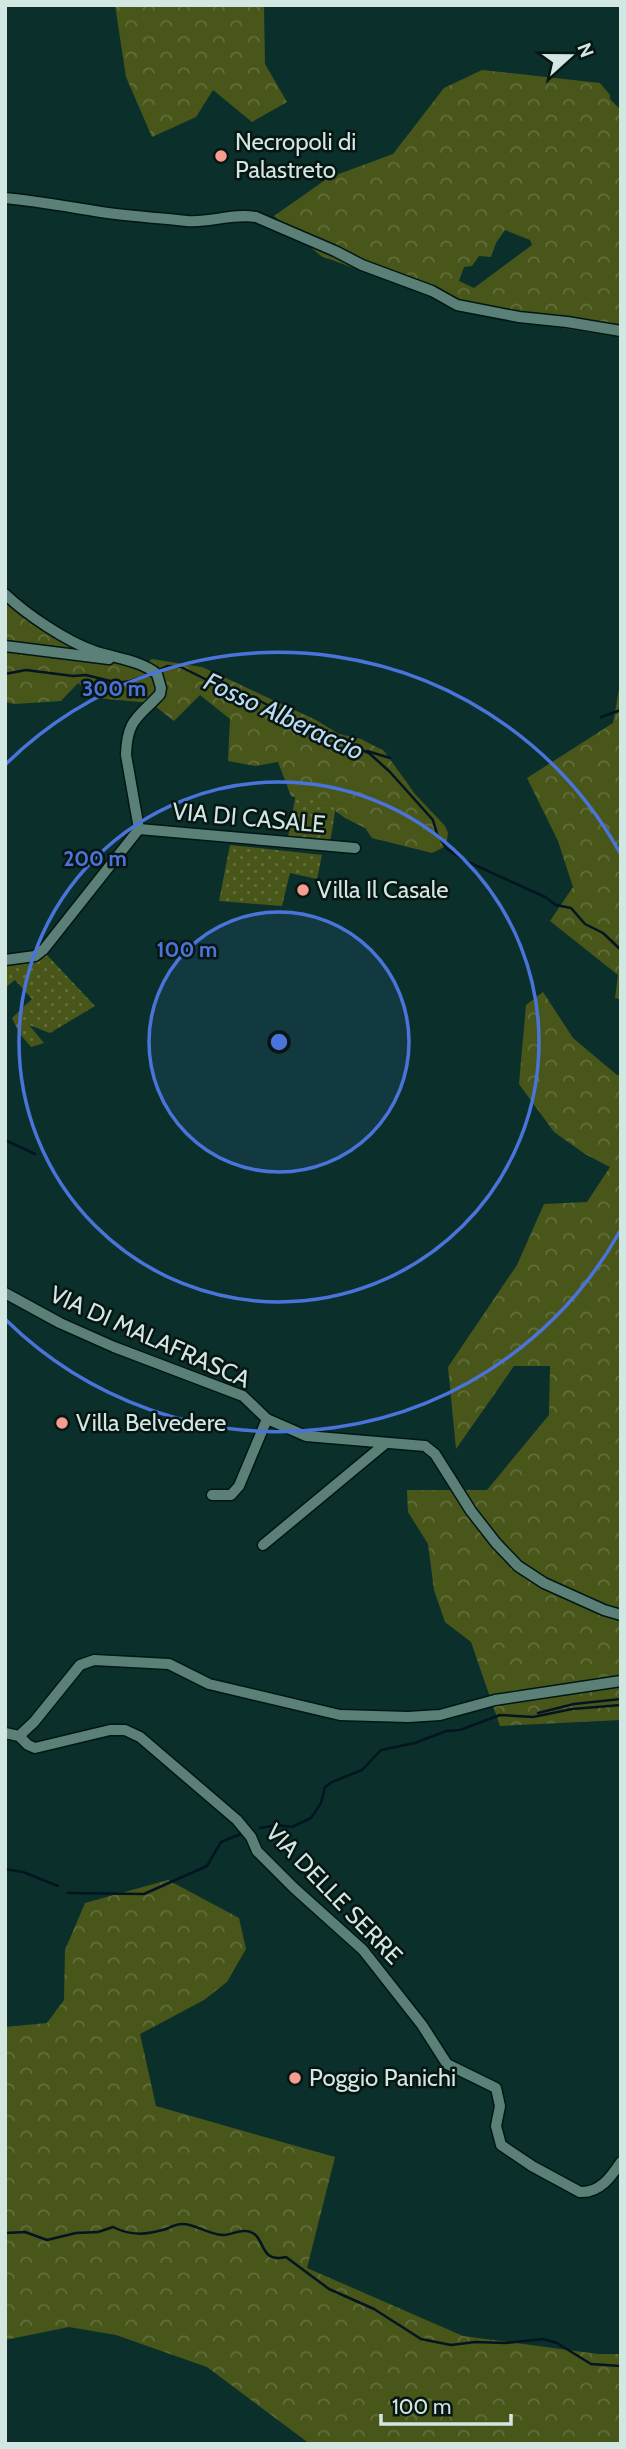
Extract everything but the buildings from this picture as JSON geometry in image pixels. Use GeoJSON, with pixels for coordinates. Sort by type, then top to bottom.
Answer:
{"type":"FeatureCollection","features":[{"type":"Feature","properties":{"kind":"street"},"geometry":{"type":"LineString","coordinates":[[5,198],[189,222],[214,221],[242,215],[256,217],[457,304],[519,317],[621,331]]}},
{"type":"Feature","properties":{"kind":"street"},"geometry":{"type":"LineString","coordinates":[[5,594],[16,605],[77,643],[140,665],[156,674],[162,688],[157,697],[130,725],[126,744],[139,829],[44,949],[35,956],[5,960]]}},
{"type":"Feature","properties":{"kind":"street"},"geometry":{"type":"LineString","coordinates":[[5,646],[93,659],[124,660]]}},
{"type":"Feature","properties":{"kind":"street","name":"VIA DI CASALE"},"geometry":{"type":"LineString","coordinates":[[139,829],[355,848]]}},
{"type":"Feature","properties":{"kind":"street","name":"VIA DI MALAFRASCA"},"geometry":{"type":"LineString","coordinates":[[5,1293],[60,1323],[114,1347],[243,1396],[267,1419],[306,1436],[425,1446],[435,1454],[471,1511],[518,1566],[544,1583],[621,1615]]}},
{"type":"Feature","properties":{"kind":"street"},"geometry":{"type":"LineString","coordinates":[[212,1495],[231,1495],[239,1486],[267,1419]]}},
{"type":"Feature","properties":{"kind":"street"},"geometry":{"type":"LineString","coordinates":[[263,1545],[386,1443]]}},
{"type":"Feature","properties":{"kind":"street"},"geometry":{"type":"LineString","coordinates":[[5,1733],[19,1736],[34,1722],[79,1665],[94,1660],[169,1664],[209,1684],[312,1710],[352,1716],[440,1716],[495,1700],[621,1681]]}},
{"type":"Feature","properties":{"kind":"street","name":"VIA DELLE SERRE"},"geometry":{"type":"LineString","coordinates":[[19,1736],[35,1748],[110,1730],[125,1730],[140,1737],[237,1820],[251,1837],[257,1851],[363,1950],[422,2025],[447,2064],[496,2088],[500,2106],[496,2126],[501,2145],[532,2166],[580,2192],[598,2188],[608,2180],[621,2162]]}},
{"type":"Feature","properties":{"kind":"green space"},"geometry":{"type":"Polygon","coordinates":[[[115,5],[264,5],[265,64],[287,102],[252,122],[213,90],[196,117],[152,137],[126,77],[115,5]]]}},
{"type":"Feature","properties":{"kind":"green space"},"geometry":{"type":"Polygon","coordinates":[[[482,70],[600,83],[621,110],[621,334],[612,336],[493,317],[422,293],[321,256],[274,216],[328,178],[393,154],[444,88],[482,70]],[[505,230],[491,257],[479,256],[472,266],[464,267],[459,281],[474,288],[532,245],[530,240],[505,230]]]}},
{"type":"Feature","properties":{"kind":"green space"},"geometry":{"type":"Polygon","coordinates":[[[5,594],[65,636],[141,666],[152,659],[202,667],[316,720],[339,734],[361,739],[384,751],[415,794],[445,826],[448,833],[446,846],[432,853],[372,838],[365,828],[330,807],[291,796],[278,762],[255,766],[228,761],[230,719],[200,695],[174,721],[151,703],[97,698],[78,683],[61,701],[15,704],[5,702],[5,594]]]}},
{"type":"Feature","properties":{"kind":"green space"},"geometry":{"type":"Polygon","coordinates":[[[621,678],[621,999],[615,998],[618,975],[550,921],[573,887],[558,841],[527,778],[613,723],[621,678]]]}},
{"type":"Feature","properties":{"kind":"green space"},"geometry":{"type":"Polygon","coordinates":[[[296,793],[336,806],[330,843],[288,837],[296,793]]]}},
{"type":"Feature","properties":{"kind":"green space"},"geometry":{"type":"Polygon","coordinates":[[[230,845],[322,855],[317,879],[290,873],[282,906],[219,901],[230,845]]]}},
{"type":"Feature","properties":{"kind":"green space"},"geometry":{"type":"Polygon","coordinates":[[[46,954],[95,1006],[50,1033],[29,1025],[44,1043],[31,1047],[19,1033],[12,1018],[32,999],[15,980],[6,987],[5,967],[46,954]]]}},
{"type":"Feature","properties":{"kind":"green space"},"geometry":{"type":"Polygon","coordinates":[[[543,992],[573,1038],[617,1075],[621,1075],[621,1720],[500,1726],[471,1642],[445,1622],[434,1590],[428,1544],[408,1512],[407,1490],[487,1490],[549,1415],[550,1366],[514,1366],[456,1449],[448,1367],[517,1265],[544,1204],[587,1202],[610,1167],[585,1154],[554,1132],[519,1084],[526,1005],[543,992]]]}},
{"type":"Feature","properties":{"kind":"green space"},"geometry":{"type":"Polygon","coordinates":[[[168,1880],[239,1918],[246,1949],[227,1982],[204,2000],[140,2034],[156,2106],[335,2157],[307,2268],[463,2336],[598,2354],[621,2354],[621,2444],[310,2444],[207,2367],[116,2335],[69,2327],[5,2340],[5,2027],[47,2023],[64,2000],[65,1950],[85,1903],[168,1880]]]}},
{"type":"Feature","properties":{"kind":"waterway","name":"Fosso Alberaccio"},"geometry":{"type":"LineString","coordinates":[[156,671],[168,666],[181,667],[369,753],[433,820],[437,834],[447,849],[556,905],[571,908],[585,924],[603,933],[621,950]]}},
{"type":"Feature","properties":{"kind":"waterway","name":"Fosso Alberaccio"},"geometry":{"type":"LineString","coordinates":[[5,674],[26,670],[86,675],[118,683],[150,674]]}},
{"type":"Feature","properties":{"kind":"waterway"},"geometry":{"type":"LineString","coordinates":[[601,717],[621,710]]}},
{"type":"Feature","properties":{"kind":"waterway"},"geometry":{"type":"LineString","coordinates":[[367,751],[390,758]]}},
{"type":"Feature","properties":{"kind":"waterway"},"geometry":{"type":"LineString","coordinates":[[5,1140],[35,1154]]}},
{"type":"Feature","properties":{"kind":"waterway"},"geometry":{"type":"LineString","coordinates":[[538,1713],[574,1704],[621,1699]]}},
{"type":"Feature","properties":{"kind":"waterway"},"geometry":{"type":"LineString","coordinates":[[260,1828],[277,1825],[292,1827],[311,1818],[321,1803],[325,1787],[362,1770],[381,1750],[415,1743],[446,1731],[460,1730],[500,1715],[533,1717],[572,1709],[621,1705]]}},
{"type":"Feature","properties":{"kind":"waterway"},"geometry":{"type":"LineString","coordinates":[[68,1893],[144,1894],[207,1866],[221,1842],[243,1833]]}},
{"type":"Feature","properties":{"kind":"waterway"},"geometry":{"type":"LineString","coordinates":[[5,1869],[23,1872],[58,1886]]}},
{"type":"Feature","properties":{"kind":"waterway"},"geometry":{"type":"LineString","coordinates":[[5,2233],[25,2232],[47,2240],[113,2227],[126,2232],[145,2233],[182,2224],[218,2235],[245,2231],[257,2236],[270,2256],[286,2257],[329,2289],[374,2309],[421,2339],[451,2345],[543,2339],[557,2343],[591,2364],[621,2366]]}},
{"type":"Feature","properties":{"kind":"place","name":"Necropoli di Palastreto"},"geometry":{"type":"Point","coordinates":[221,156]}},
{"type":"Feature","properties":{"kind":"place","name":"Villa Il Casale"},"geometry":{"type":"Point","coordinates":[303,890]}},
{"type":"Feature","properties":{"kind":"place","name":"Villa Belvedere"},"geometry":{"type":"Point","coordinates":[62,1423]}},
{"type":"Feature","properties":{"kind":"place","name":"Poggio Panichi"},"geometry":{"type":"Point","coordinates":[295,2078]}}]}
